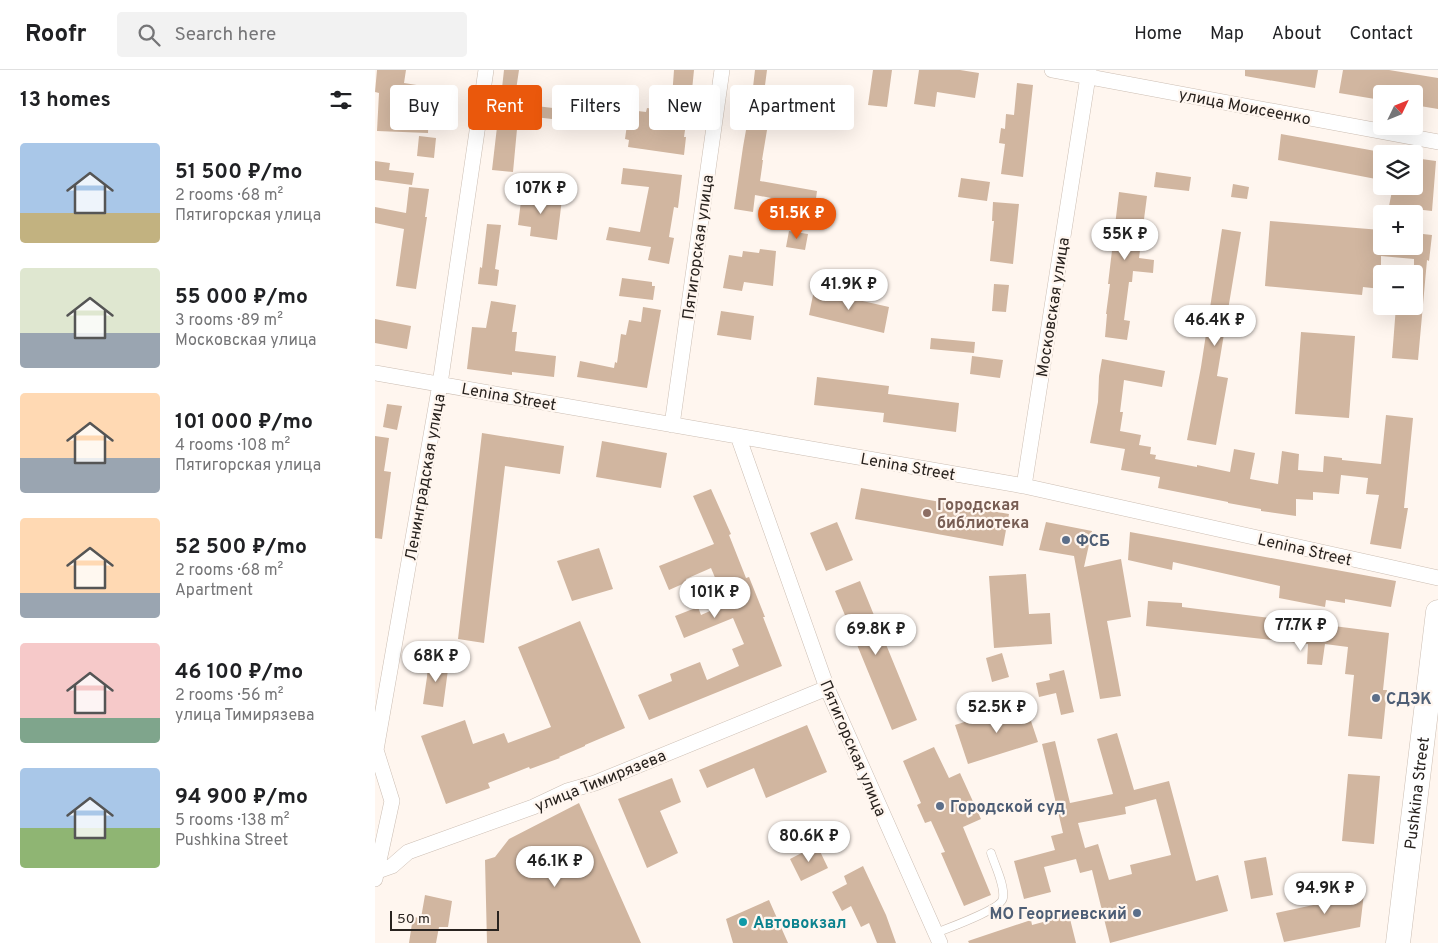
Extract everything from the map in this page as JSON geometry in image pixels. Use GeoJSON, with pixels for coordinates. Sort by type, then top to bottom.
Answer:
{"type":"FeatureCollection","features":[{"type":"Feature","properties":{"kind":"main road","name":"Pushkina Street"},"geometry":{"type":"LineString","coordinates":[[1398,943],[1438,612]]}},
{"type":"Feature","properties":{"kind":"street","name":"Ленинградская улица"},"geometry":{"type":"LineString","coordinates":[[375,874],[392,801],[376,750],[440,384],[486,70]]}},
{"type":"Feature","properties":{"kind":"street","name":"Пятигорская улица"},"geometry":{"type":"LineString","coordinates":[[673,425],[722,70]]}},
{"type":"Feature","properties":{"kind":"street","name":"улица Моисеенко"},"geometry":{"type":"LineString","coordinates":[[1052,70],[1088,73],[1438,142]]}},
{"type":"Feature","properties":{"kind":"street","name":"Московская улица"},"geometry":{"type":"LineString","coordinates":[[1024,486],[1088,73]]}},
{"type":"Feature","properties":{"kind":"street","name":"Lenina Street"},"geometry":{"type":"LineString","coordinates":[[375,373],[1024,486],[1438,578]]}},
{"type":"Feature","properties":{"kind":"street","name":"Пятигорская улица"},"geometry":{"type":"LineString","coordinates":[[738,436],[827,688],[938,938]]}},
{"type":"Feature","properties":{"kind":"street","name":"улица Тимирязева"},"geometry":{"type":"LineString","coordinates":[[375,874],[392,866],[408,852],[533,807],[567,791],[595,782],[827,688]]}},
{"type":"Feature","properties":{"kind":"lane"},"geometry":{"type":"LineString","coordinates":[[938,938],[1001,904],[1003,898],[1001,885],[991,854]]}},
{"type":"Feature","properties":{"kind":"building"},"geometry":{"type":"Polygon","coordinates":[[[377,70],[406,70],[404,83],[417,85],[390,85],[390,130],[428,130],[428,133],[377,131],[379,93],[375,92],[377,70]]]}},
{"type":"Feature","properties":{"kind":"building"},"geometry":{"type":"Polygon","coordinates":[[[504,70],[519,70],[517,85],[502,85],[504,70]]]}},
{"type":"Feature","properties":{"kind":"building"},"geometry":{"type":"Polygon","coordinates":[[[674,70],[694,70],[692,85],[673,85],[674,70]]]}},
{"type":"Feature","properties":{"kind":"building"},"geometry":{"type":"Polygon","coordinates":[[[755,70],[767,70],[765,85],[753,85],[755,70]]]}},
{"type":"Feature","properties":{"kind":"building"},"geometry":{"type":"Polygon","coordinates":[[[873,70],[892,70],[887,107],[868,105],[873,70]]]}},
{"type":"Feature","properties":{"kind":"building"},"geometry":{"type":"Polygon","coordinates":[[[919,70],[960,70],[979,73],[975,98],[937,92],[935,107],[914,104],[919,70]]]}},
{"type":"Feature","properties":{"kind":"building"},"geometry":{"type":"Polygon","coordinates":[[[1245,70],[1318,70],[1315,88],[1245,76],[1245,70]]]}},
{"type":"Feature","properties":{"kind":"building"},"geometry":{"type":"Polygon","coordinates":[[[1343,70],[1389,70],[1438,78],[1438,109],[1423,106],[1423,85],[1373,85],[1373,99],[1339,93],[1343,70]]]}},
{"type":"Feature","properties":{"kind":"building"},"geometry":{"type":"Polygon","coordinates":[[[1017,83],[1033,85],[1023,177],[1001,174],[1005,144],[999,143],[1001,128],[1005,129],[1006,114],[1014,115],[1017,83]]]}},
{"type":"Feature","properties":{"kind":"building"},"geometry":{"type":"Polygon","coordinates":[[[542,107],[552,108],[552,119],[542,118],[542,107]]]}},
{"type":"Feature","properties":{"kind":"building"},"geometry":{"type":"Polygon","coordinates":[[[647,108],[649,108],[649,130],[685,130],[684,155],[628,147],[629,140],[625,139],[626,130],[639,130],[639,111],[646,112],[647,108]]]}},
{"type":"Feature","properties":{"kind":"building"},"geometry":{"type":"Polygon","coordinates":[[[497,130],[517,130],[513,172],[492,170],[497,130]]]}},
{"type":"Feature","properties":{"kind":"building"},"geometry":{"type":"Polygon","coordinates":[[[746,130],[767,130],[760,181],[817,191],[815,206],[755,195],[753,212],[734,209],[746,130]]]}},
{"type":"Feature","properties":{"kind":"building"},"geometry":{"type":"Polygon","coordinates":[[[1281,134],[1373,151],[1373,178],[1278,160],[1281,134]]]}},
{"type":"Feature","properties":{"kind":"building"},"geometry":{"type":"Polygon","coordinates":[[[419,136],[436,138],[434,158],[417,156],[419,136]]]}},
{"type":"Feature","properties":{"kind":"building"},"geometry":{"type":"Polygon","coordinates":[[[1423,159],[1436,161],[1432,211],[1423,210],[1423,205],[1389,205],[1391,195],[1423,195],[1423,159]]]}},
{"type":"Feature","properties":{"kind":"building"},"geometry":{"type":"Polygon","coordinates":[[[375,161],[390,163],[389,170],[414,173],[412,185],[375,180],[375,161]]]}},
{"type":"Feature","properties":{"kind":"building"},"geometry":{"type":"Polygon","coordinates":[[[623,168],[682,175],[678,208],[674,207],[669,237],[674,238],[669,264],[648,260],[651,247],[606,240],[609,227],[640,232],[649,187],[621,184],[623,168]]]}},
{"type":"Feature","properties":{"kind":"building"},"geometry":{"type":"Polygon","coordinates":[[[1156,172],[1191,177],[1189,191],[1154,187],[1156,172]]]}},
{"type":"Feature","properties":{"kind":"building"},"geometry":{"type":"Polygon","coordinates":[[[961,178],[990,182],[987,201],[958,197],[961,178]]]}},
{"type":"Feature","properties":{"kind":"building"},"geometry":{"type":"Polygon","coordinates":[[[1233,184],[1249,187],[1247,199],[1231,197],[1233,184]]]}},
{"type":"Feature","properties":{"kind":"building"},"geometry":{"type":"Polygon","coordinates":[[[409,187],[429,189],[425,217],[427,217],[416,289],[396,286],[404,229],[375,223],[375,207],[406,213],[409,187]]]}},
{"type":"Feature","properties":{"kind":"building"},"geometry":{"type":"Polygon","coordinates":[[[1119,192],[1147,196],[1139,258],[1154,260],[1153,273],[1133,271],[1132,282],[1129,282],[1124,320],[1130,321],[1127,340],[1105,337],[1110,284],[1108,284],[1119,192]]]}},
{"type":"Feature","properties":{"kind":"building"},"geometry":{"type":"Polygon","coordinates":[[[522,193],[562,199],[557,240],[530,236],[531,227],[518,225],[522,193]]]}},
{"type":"Feature","properties":{"kind":"building"},"geometry":{"type":"Polygon","coordinates":[[[993,202],[1019,204],[1013,264],[990,261],[994,221],[992,221],[993,202]]]}},
{"type":"Feature","properties":{"kind":"building"},"geometry":{"type":"Polygon","coordinates":[[[1270,221],[1373,229],[1373,255],[1423,255],[1423,234],[1432,235],[1429,261],[1427,260],[1423,304],[1423,265],[1414,265],[1414,259],[1381,256],[1381,265],[1373,265],[1373,288],[1363,287],[1362,295],[1265,286],[1270,221]]]}},
{"type":"Feature","properties":{"kind":"building"},"geometry":{"type":"Polygon","coordinates":[[[487,224],[501,225],[495,269],[499,270],[497,286],[478,284],[480,267],[482,268],[487,224]]]}},
{"type":"Feature","properties":{"kind":"building"},"geometry":{"type":"Polygon","coordinates":[[[1222,229],[1241,232],[1217,376],[1228,378],[1216,445],[1187,440],[1201,367],[1222,229]]]}},
{"type":"Feature","properties":{"kind":"building"},"geometry":{"type":"Polygon","coordinates":[[[789,231],[808,234],[805,250],[786,247],[789,231]]]}},
{"type":"Feature","properties":{"kind":"building"},"geometry":{"type":"Polygon","coordinates":[[[760,249],[776,251],[773,286],[744,282],[742,291],[723,288],[729,255],[742,257],[743,251],[759,253],[760,249]]]}},
{"type":"Feature","properties":{"kind":"building"},"geometry":{"type":"Polygon","coordinates":[[[622,278],[652,282],[652,286],[655,286],[653,300],[619,296],[622,278]]]}},
{"type":"Feature","properties":{"kind":"building"},"geometry":{"type":"Polygon","coordinates":[[[994,284],[1009,285],[1006,312],[992,311],[994,284]]]}},
{"type":"Feature","properties":{"kind":"building"},"geometry":{"type":"Polygon","coordinates":[[[814,290],[889,307],[884,333],[809,315],[814,290]]]}},
{"type":"Feature","properties":{"kind":"building"},"geometry":{"type":"Polygon","coordinates":[[[491,301],[516,305],[512,332],[517,332],[515,351],[556,356],[554,377],[512,372],[512,375],[467,369],[472,327],[486,328],[491,301]]]}},
{"type":"Feature","properties":{"kind":"building"},"geometry":{"type":"Polygon","coordinates":[[[643,307],[661,310],[647,388],[577,377],[580,361],[614,368],[615,362],[617,363],[621,334],[626,335],[629,320],[641,322],[643,307]]]}},
{"type":"Feature","properties":{"kind":"building"},"geometry":{"type":"Polygon","coordinates":[[[721,311],[754,316],[751,340],[717,335],[721,311]]]}},
{"type":"Feature","properties":{"kind":"building"},"geometry":{"type":"Polygon","coordinates":[[[1395,315],[1422,315],[1418,360],[1392,358],[1395,315]]]}},
{"type":"Feature","properties":{"kind":"building"},"geometry":{"type":"Polygon","coordinates":[[[375,319],[411,326],[407,349],[375,343],[375,319]]]}},
{"type":"Feature","properties":{"kind":"building"},"geometry":{"type":"Polygon","coordinates":[[[1301,332],[1355,336],[1349,418],[1295,414],[1301,332]]]}},
{"type":"Feature","properties":{"kind":"building"},"geometry":{"type":"Polygon","coordinates":[[[931,338],[975,342],[974,353],[930,349],[931,338]]]}},
{"type":"Feature","properties":{"kind":"building"},"geometry":{"type":"Polygon","coordinates":[[[972,356],[1003,360],[1000,378],[970,374],[972,356]]]}},
{"type":"Feature","properties":{"kind":"building"},"geometry":{"type":"Polygon","coordinates":[[[1102,359],[1165,371],[1162,387],[1124,380],[1120,412],[1123,412],[1120,431],[1141,435],[1139,445],[1151,447],[1150,454],[1156,455],[1155,459],[1197,467],[1197,465],[1230,472],[1234,449],[1255,453],[1250,479],[1278,484],[1282,451],[1299,454],[1298,470],[1323,472],[1324,456],[1381,464],[1386,415],[1413,418],[1404,508],[1408,508],[1401,549],[1370,544],[1379,495],[1366,494],[1368,478],[1341,475],[1339,494],[1313,492],[1313,500],[1296,499],[1296,516],[1261,511],[1261,509],[1158,488],[1160,477],[1121,470],[1125,449],[1090,443],[1098,402],[1102,359]]]}},
{"type":"Feature","properties":{"kind":"building"},"geometry":{"type":"Polygon","coordinates":[[[817,377],[889,386],[888,394],[959,403],[956,432],[883,422],[884,413],[814,405],[817,377]]]}},
{"type":"Feature","properties":{"kind":"building"},"geometry":{"type":"Polygon","coordinates":[[[387,404],[402,406],[397,430],[383,427],[387,404]]]}},
{"type":"Feature","properties":{"kind":"building"},"geometry":{"type":"Polygon","coordinates":[[[482,433],[564,446],[560,474],[505,466],[484,643],[458,639],[482,433]]]}},
{"type":"Feature","properties":{"kind":"building"},"geometry":{"type":"Polygon","coordinates":[[[375,436],[389,438],[384,471],[391,472],[382,539],[375,538],[375,436]]]}},
{"type":"Feature","properties":{"kind":"building"},"geometry":{"type":"Polygon","coordinates":[[[602,441],[667,453],[661,488],[596,477],[602,441]]]}},
{"type":"Feature","properties":{"kind":"building"},"geometry":{"type":"Polygon","coordinates":[[[861,488],[1009,514],[1003,546],[855,519],[861,488]]]}},
{"type":"Feature","properties":{"kind":"building"},"geometry":{"type":"Polygon","coordinates":[[[711,489],[731,534],[729,535],[746,578],[749,577],[782,666],[649,720],[638,695],[672,681],[670,674],[700,662],[707,680],[739,666],[732,649],[744,644],[733,618],[684,638],[675,616],[698,607],[701,615],[726,604],[711,568],[686,579],[687,582],[669,590],[659,566],[714,544],[693,496],[711,489]]]}},
{"type":"Feature","properties":{"kind":"building"},"geometry":{"type":"Polygon","coordinates":[[[837,522],[853,560],[826,571],[810,533],[837,522]]]}},
{"type":"Feature","properties":{"kind":"building"},"geometry":{"type":"Polygon","coordinates":[[[1046,522],[1092,531],[1084,567],[1121,559],[1131,617],[1107,621],[1121,696],[1100,699],[1074,556],[1039,550],[1046,522]]]}},
{"type":"Feature","properties":{"kind":"building"},"geometry":{"type":"Polygon","coordinates":[[[1130,532],[1396,581],[1391,607],[1345,599],[1345,603],[1326,600],[1325,607],[1279,598],[1280,586],[1173,562],[1172,570],[1128,560],[1130,532]]]}},
{"type":"Feature","properties":{"kind":"building"},"geometry":{"type":"Polygon","coordinates":[[[599,548],[613,589],[572,601],[557,561],[599,548]]]}},
{"type":"Feature","properties":{"kind":"building"},"geometry":{"type":"Polygon","coordinates":[[[1026,574],[1029,614],[1050,613],[1052,644],[994,648],[989,576],[1026,574]]]}},
{"type":"Feature","properties":{"kind":"building"},"geometry":{"type":"Polygon","coordinates":[[[860,581],[917,720],[892,730],[835,591],[860,581]]]}},
{"type":"Feature","properties":{"kind":"building"},"geometry":{"type":"Polygon","coordinates":[[[1148,601],[1182,603],[1182,607],[1389,633],[1383,690],[1387,690],[1382,739],[1348,736],[1354,675],[1345,674],[1348,647],[1325,644],[1322,665],[1307,664],[1308,644],[1146,626],[1148,601]]]}},
{"type":"Feature","properties":{"kind":"building"},"geometry":{"type":"Polygon","coordinates":[[[580,621],[625,728],[560,758],[530,769],[529,767],[488,783],[490,788],[446,804],[421,736],[465,720],[473,744],[504,733],[508,743],[551,727],[518,647],[580,621]]]}},
{"type":"Feature","properties":{"kind":"building"},"geometry":{"type":"Polygon","coordinates":[[[1002,653],[1009,677],[992,682],[986,658],[1002,653]]]}},
{"type":"Feature","properties":{"kind":"building"},"geometry":{"type":"Polygon","coordinates":[[[428,660],[449,662],[443,707],[423,704],[428,660]]]}},
{"type":"Feature","properties":{"kind":"building"},"geometry":{"type":"Polygon","coordinates":[[[1064,670],[1074,712],[1061,715],[1056,693],[1039,697],[1036,683],[1050,680],[1049,674],[1064,670]]]}},
{"type":"Feature","properties":{"kind":"building"},"geometry":{"type":"Polygon","coordinates":[[[1025,703],[1038,742],[968,764],[955,725],[1025,703]]]}},
{"type":"Feature","properties":{"kind":"building"},"geometry":{"type":"Polygon","coordinates":[[[807,725],[827,772],[766,798],[754,768],[707,788],[699,770],[807,725]]]}},
{"type":"Feature","properties":{"kind":"building"},"geometry":{"type":"Polygon","coordinates":[[[1117,733],[1134,790],[1169,781],[1196,881],[1218,875],[1228,911],[1110,943],[1092,870],[1080,873],[1076,859],[1044,867],[1051,892],[1024,899],[1014,861],[1055,850],[1051,836],[1063,833],[1042,744],[1055,741],[1070,803],[1113,794],[1097,739],[1117,733]],[[1156,799],[1125,807],[1126,814],[1078,823],[1085,848],[1098,844],[1109,880],[1132,874],[1130,865],[1171,855],[1156,799]]]}},
{"type":"Feature","properties":{"kind":"building"},"geometry":{"type":"Polygon","coordinates":[[[934,747],[949,778],[960,773],[981,819],[963,827],[991,895],[964,906],[941,853],[945,852],[931,821],[925,823],[917,805],[921,803],[903,761],[934,747]]]}},
{"type":"Feature","properties":{"kind":"building"},"geometry":{"type":"Polygon","coordinates":[[[1348,774],[1380,776],[1374,844],[1342,841],[1348,774]]]}},
{"type":"Feature","properties":{"kind":"building"},"geometry":{"type":"Polygon","coordinates":[[[672,778],[681,802],[660,811],[678,853],[647,868],[618,799],[672,778]]]}},
{"type":"Feature","properties":{"kind":"building"},"geometry":{"type":"Polygon","coordinates":[[[579,803],[641,943],[487,943],[485,860],[495,857],[509,839],[579,803]]]}},
{"type":"Feature","properties":{"kind":"building"},"geometry":{"type":"Polygon","coordinates":[[[817,845],[828,868],[801,881],[790,859],[817,845]]]}},
{"type":"Feature","properties":{"kind":"building"},"geometry":{"type":"Polygon","coordinates":[[[1266,857],[1273,895],[1251,899],[1244,861],[1266,857]]]}},
{"type":"Feature","properties":{"kind":"building"},"geometry":{"type":"Polygon","coordinates":[[[863,866],[886,915],[896,943],[877,943],[869,923],[861,927],[851,906],[842,911],[832,892],[847,884],[844,876],[863,866]]]}},
{"type":"Feature","properties":{"kind":"building"},"geometry":{"type":"Polygon","coordinates":[[[1335,884],[1365,885],[1360,927],[1284,942],[1276,913],[1332,901],[1335,884]]]}},
{"type":"Feature","properties":{"kind":"building"},"geometry":{"type":"Polygon","coordinates":[[[425,895],[452,901],[448,927],[439,927],[436,943],[409,943],[413,917],[421,918],[425,895]]]}},
{"type":"Feature","properties":{"kind":"building"},"geometry":{"type":"Polygon","coordinates":[[[769,900],[788,943],[733,943],[726,919],[769,900]]]}},
{"type":"Feature","properties":{"kind":"building"},"geometry":{"type":"Polygon","coordinates":[[[1069,915],[1076,943],[969,943],[968,941],[1031,920],[1032,925],[1069,915]]]}},
{"type":"Feature","properties":{"kind":"place","name":"Городская библиотека"},"geometry":{"type":"Point","coordinates":[927,513]}},
{"type":"Feature","properties":{"kind":"place","name":"ФСБ"},"geometry":{"type":"Point","coordinates":[1066,540]}},
{"type":"Feature","properties":{"kind":"place","name":"СДЭК"},"geometry":{"type":"Point","coordinates":[1376,698]}},
{"type":"Feature","properties":{"kind":"place","name":"Городской суд"},"geometry":{"type":"Point","coordinates":[940,806]}},
{"type":"Feature","properties":{"kind":"place","name":"МО Георгиевский"},"geometry":{"type":"Point","coordinates":[1137,913]}},
{"type":"Feature","properties":{"kind":"place","name":"Автовокзал"},"geometry":{"type":"Point","coordinates":[743,922]}}]}
